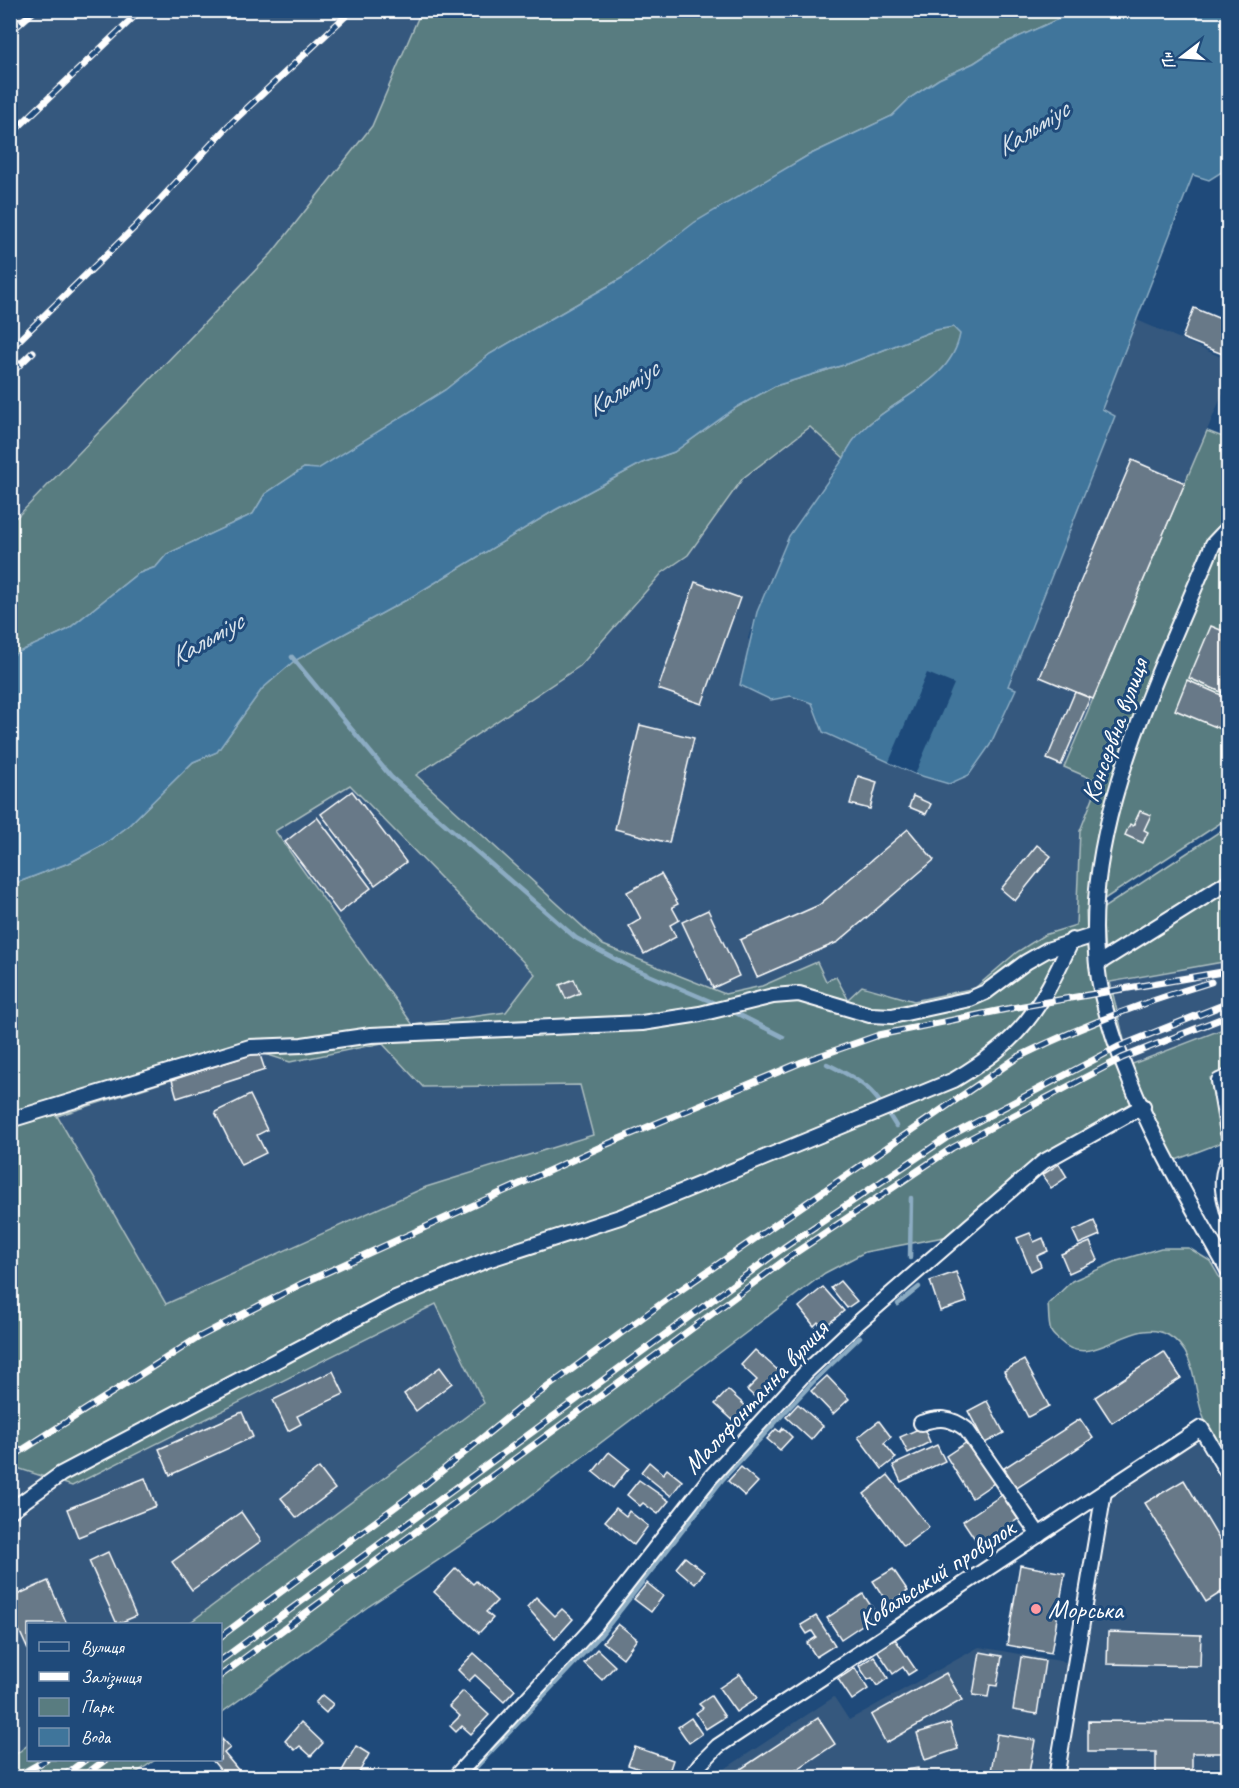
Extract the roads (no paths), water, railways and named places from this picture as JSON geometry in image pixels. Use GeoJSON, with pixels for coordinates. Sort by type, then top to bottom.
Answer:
{"type":"FeatureCollection","features":[{"type":"Feature","properties":{"kind":"street","name":"Консервна вулиця"},"geometry":{"type":"LineString","coordinates":[[1226,1259],[1190,1203],[1143,1106],[1111,1026],[1097,964],[1094,910],[1098,865],[1107,820],[1144,712],[1213,544],[1228,528]]}},
{"type":"Feature","properties":{"kind":"street"},"geometry":{"type":"LineString","coordinates":[[1213,544],[1228,544]]}},
{"type":"Feature","properties":{"kind":"street"},"geometry":{"type":"LineString","coordinates":[[1097,964],[1228,882]]}},
{"type":"Feature","properties":{"kind":"street"},"geometry":{"type":"LineString","coordinates":[[10,1120],[250,1047],[302,1045],[371,1035],[642,1023],[700,1014],[739,1002],[799,994],[870,1015],[892,1016],[939,1007],[986,992],[1026,962],[1072,940],[1095,935]]}},
{"type":"Feature","properties":{"kind":"street"},"geometry":{"type":"LineString","coordinates":[[10,1511],[61,1473],[393,1299],[487,1260],[620,1217],[954,1080],[987,1060],[1019,1033],[1045,998],[1072,940]]}},
{"type":"Feature","properties":{"kind":"street"},"geometry":{"type":"LineString","coordinates":[[1224,1079],[1228,1133]]}},
{"type":"Feature","properties":{"kind":"street","name":"Малофонтанна вулиця"},"geometry":{"type":"LineString","coordinates":[[453,1778],[595,1625],[710,1478],[805,1373],[859,1322],[1043,1162],[1143,1106]]}},
{"type":"Feature","properties":{"kind":"street"},"geometry":{"type":"LineString","coordinates":[[1228,1161],[1223,1172],[1222,1193],[1228,1212]]}},
{"type":"Feature","properties":{"kind":"street"},"geometry":{"type":"LineString","coordinates":[[921,1423],[938,1418],[955,1420],[966,1429],[1039,1535]]}},
{"type":"Feature","properties":{"kind":"street","name":"Ковальський провулок"},"geometry":{"type":"LineString","coordinates":[[690,1778],[699,1764],[718,1746],[1201,1428],[1228,1474]]}},
{"type":"Feature","properties":{"kind":"street"},"geometry":{"type":"LineString","coordinates":[[1056,1778],[1104,1492]]}},
{"type":"Feature","properties":{"kind":"water","name":"Кальміус"},"geometry":{"type":"Polygon","coordinates":[[[1076,11],[1228,11],[1228,168],[1209,180],[1193,175],[1102,409],[1115,416],[1008,686],[1016,689],[990,745],[969,775],[949,784],[915,774],[823,732],[812,703],[791,696],[771,700],[740,685],[757,612],[789,536],[844,458],[854,439],[869,424],[924,386],[953,355],[960,334],[953,327],[935,330],[850,363],[775,386],[737,407],[674,452],[642,463],[555,510],[408,599],[294,661],[262,689],[217,752],[193,762],[127,827],[103,845],[71,862],[11,885],[10,656],[67,630],[137,574],[156,567],[167,554],[253,514],[265,494],[304,468],[318,469],[445,390],[490,354],[622,278],[695,222],[807,156],[892,116],[910,98],[939,79],[974,63],[1003,44],[1076,11]]]}},
{"type":"Feature","properties":{"kind":"waterway"},"geometry":{"type":"LineString","coordinates":[[292,657],[391,777],[576,938],[630,967],[719,1005]]}},
{"type":"Feature","properties":{"kind":"waterway"},"geometry":{"type":"LineString","coordinates":[[732,1011],[783,1037]]}},
{"type":"Feature","properties":{"kind":"waterway"},"geometry":{"type":"LineString","coordinates":[[827,1064],[868,1088],[896,1126]]}},
{"type":"Feature","properties":{"kind":"waterway"},"geometry":{"type":"LineString","coordinates":[[910,1258],[911,1198]]}},
{"type":"Feature","properties":{"kind":"waterway"},"geometry":{"type":"LineString","coordinates":[[898,1304],[919,1287]]}},
{"type":"Feature","properties":{"kind":"waterway"},"geometry":{"type":"LineString","coordinates":[[466,1778],[600,1636],[722,1480],[812,1383],[860,1337]]}},
{"type":"Feature","properties":{"kind":"railway"},"geometry":{"type":"LineString","coordinates":[[10,32],[35,10]]}},
{"type":"Feature","properties":{"kind":"railway"},"geometry":{"type":"LineString","coordinates":[[10,135],[141,10]]}},
{"type":"Feature","properties":{"kind":"railway"},"geometry":{"type":"LineString","coordinates":[[10,349],[136,226],[228,126],[352,10]]}},
{"type":"Feature","properties":{"kind":"railway"},"geometry":{"type":"LineString","coordinates":[[10,374],[33,352]]}},
{"type":"Feature","properties":{"kind":"railway"},"geometry":{"type":"LineString","coordinates":[[10,1458],[199,1337],[301,1284],[605,1145],[802,1062],[879,1035],[1012,1008],[1228,971]]}},
{"type":"Feature","properties":{"kind":"railway"},"geometry":{"type":"LineString","coordinates":[[222,1636],[422,1487],[523,1405],[669,1298],[1018,1057],[1113,1015],[1211,982]]}},
{"type":"Feature","properties":{"kind":"railway"},"geometry":{"type":"LineString","coordinates":[[222,1660],[783,1248],[946,1138],[1118,1047],[1228,1003]]}},
{"type":"Feature","properties":{"kind":"railway"},"geometry":{"type":"LineString","coordinates":[[222,1675],[789,1257],[952,1148],[1122,1058],[1228,1016]]}},
{"type":"Feature","properties":{"kind":"railway"},"geometry":{"type":"LineString","coordinates":[[14,1778],[44,1761]]}},
{"type":"Feature","properties":{"kind":"railway"},"geometry":{"type":"LineString","coordinates":[[61,1778],[84,1761]]}},
{"type":"Feature","properties":{"kind":"railway"},"geometry":{"type":"LineString","coordinates":[[81,1778],[104,1761]]}},
{"type":"Feature","properties":{"kind":"place","name":"Морська"},"geometry":{"type":"Point","coordinates":[1036,1609]}}]}
